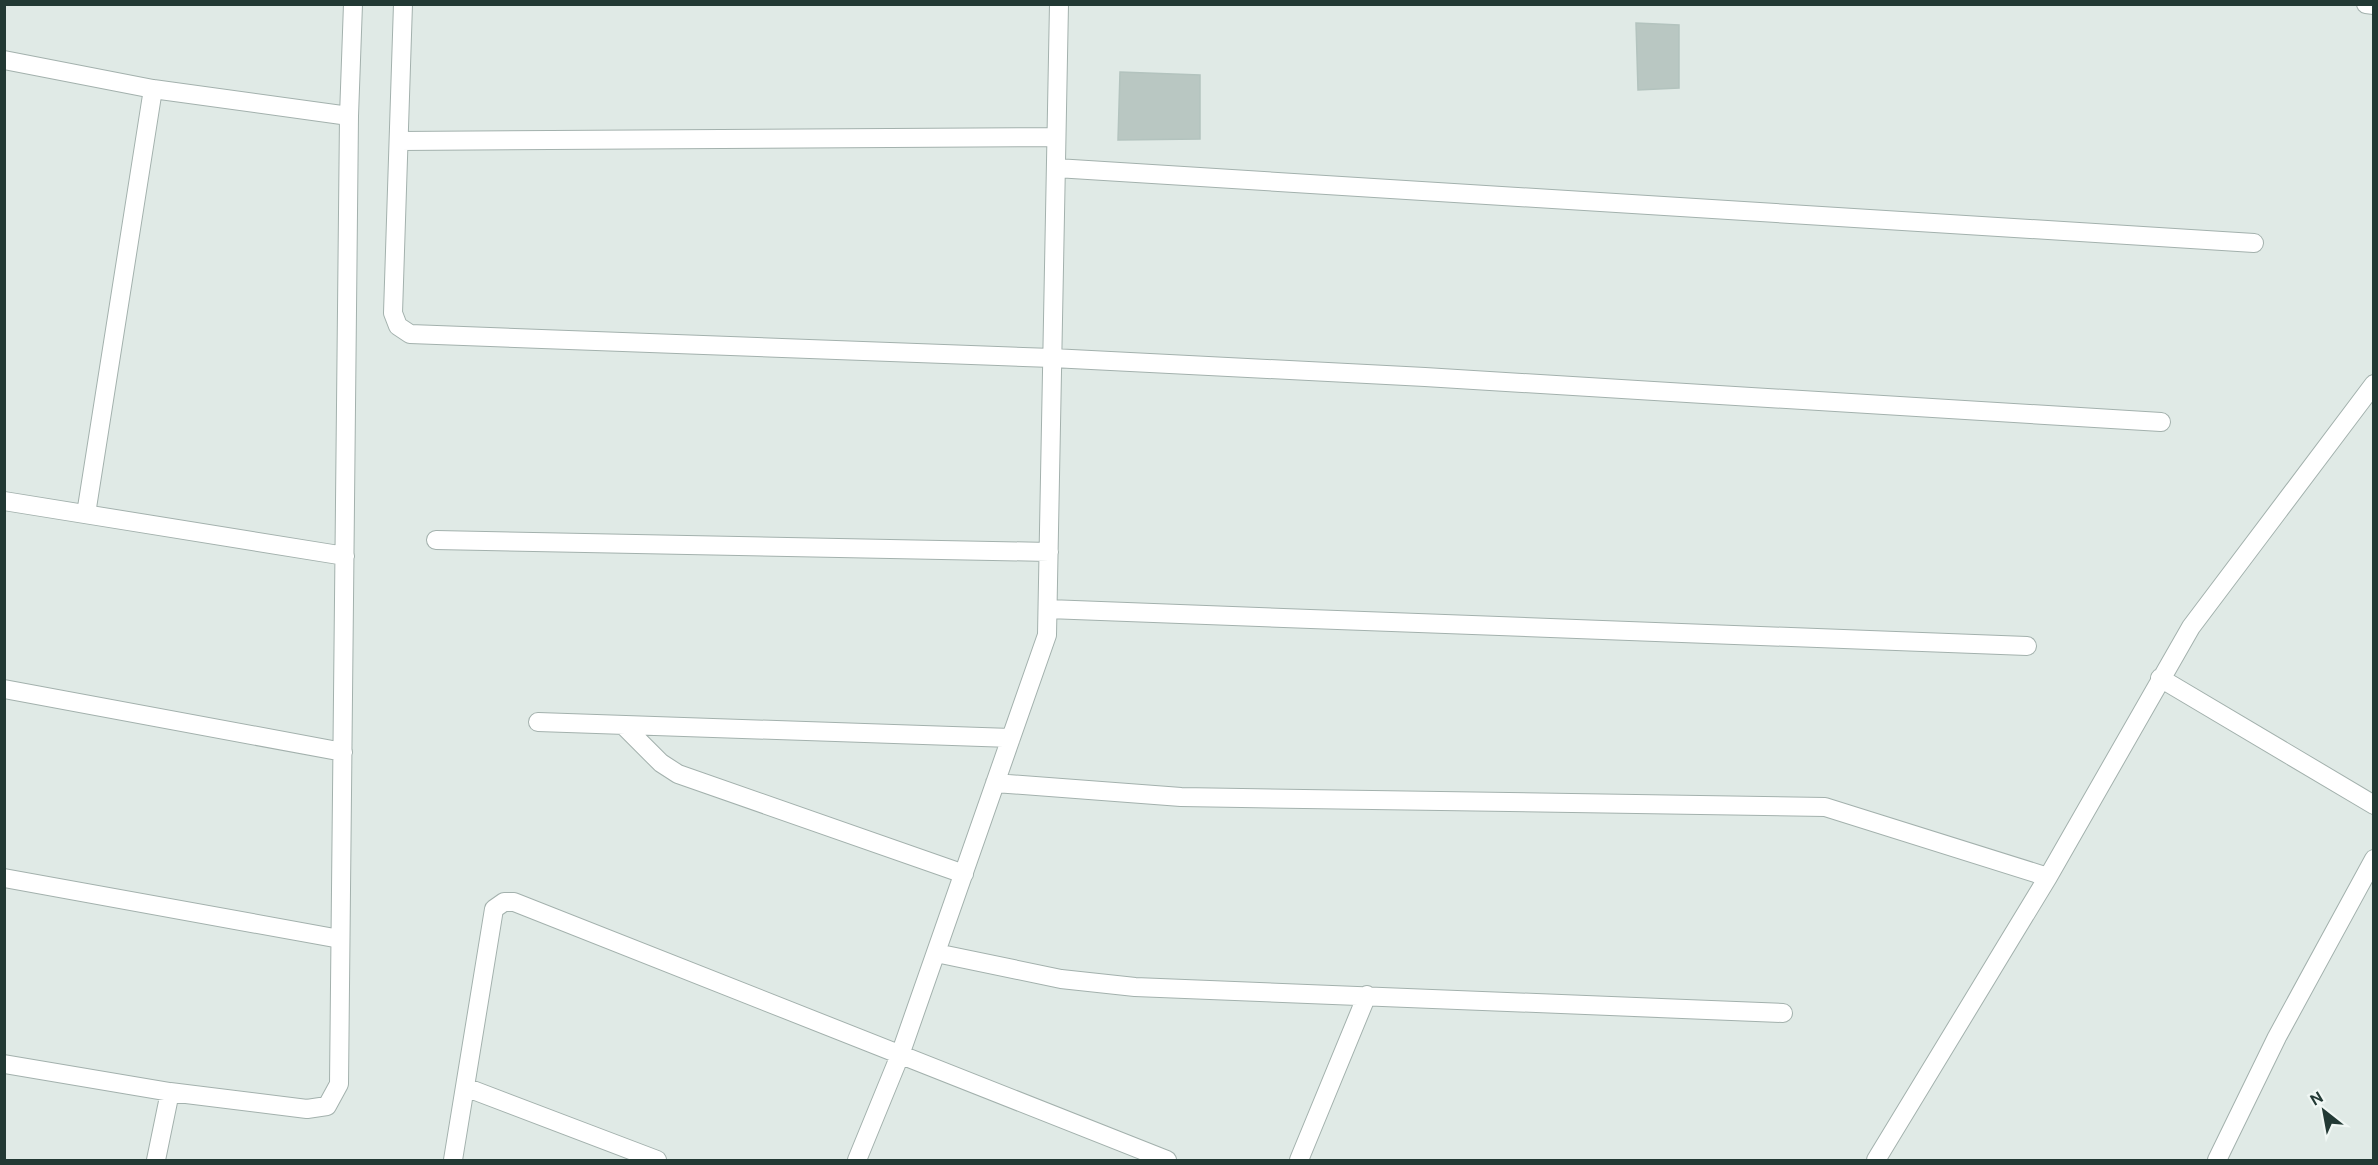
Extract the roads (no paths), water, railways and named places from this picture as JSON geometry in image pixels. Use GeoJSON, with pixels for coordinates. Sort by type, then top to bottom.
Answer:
{"type":"FeatureCollection","features":[{"type":"Feature","properties":{"kind":"street"},"geometry":{"type":"LineString","coordinates":[[4,1064],[170,1092],[307,1109],[327,1106],[339,1084],[353,4]]}},
{"type":"Feature","properties":{"kind":"street"},"geometry":{"type":"LineString","coordinates":[[403,4],[393,313],[398,326],[410,334],[1052,358],[1425,377],[2160,422]]}},
{"type":"Feature","properties":{"kind":"street"},"geometry":{"type":"LineString","coordinates":[[857,1161],[900,1055],[1047,635],[1059,4]]}},
{"type":"Feature","properties":{"kind":"street"},"geometry":{"type":"LineString","coordinates":[[2366,4],[2373,5]]}},
{"type":"Feature","properties":{"kind":"street"},"geometry":{"type":"LineString","coordinates":[[4,60],[153,89],[350,116]]}},
{"type":"Feature","properties":{"kind":"street"},"geometry":{"type":"LineString","coordinates":[[86,514],[153,89]]}},
{"type":"Feature","properties":{"kind":"street"},"geometry":{"type":"LineString","coordinates":[[399,141],[1056,137]]}},
{"type":"Feature","properties":{"kind":"street"},"geometry":{"type":"LineString","coordinates":[[1056,168],[2254,243]]}},
{"type":"Feature","properties":{"kind":"street"},"geometry":{"type":"LineString","coordinates":[[1875,1161],[2048,877],[2191,627],[2373,384]]}},
{"type":"Feature","properties":{"kind":"street"},"geometry":{"type":"LineString","coordinates":[[4,501],[345,556]]}},
{"type":"Feature","properties":{"kind":"street"},"geometry":{"type":"LineString","coordinates":[[436,540],[1049,552]]}},
{"type":"Feature","properties":{"kind":"street"},"geometry":{"type":"LineString","coordinates":[[1048,609],[2027,646]]}},
{"type":"Feature","properties":{"kind":"street"},"geometry":{"type":"LineString","coordinates":[[2160,678],[2373,804]]}},
{"type":"Feature","properties":{"kind":"street"},"geometry":{"type":"LineString","coordinates":[[4,689],[342,752]]}},
{"type":"Feature","properties":{"kind":"street"},"geometry":{"type":"LineString","coordinates":[[538,722],[1011,738]]}},
{"type":"Feature","properties":{"kind":"street"},"geometry":{"type":"LineString","coordinates":[[623,725],[661,763],[678,774],[964,874]]}},
{"type":"Feature","properties":{"kind":"street"},"geometry":{"type":"LineString","coordinates":[[995,783],[1180,797],[1825,807],[2048,877]]}},
{"type":"Feature","properties":{"kind":"street"},"geometry":{"type":"LineString","coordinates":[[2217,1161],[2277,1037],[2373,859]]}},
{"type":"Feature","properties":{"kind":"street"},"geometry":{"type":"LineString","coordinates":[[4,878],[340,939]]}},
{"type":"Feature","properties":{"kind":"street"},"geometry":{"type":"LineString","coordinates":[[453,1161],[494,909],[504,902],[513,902],[1167,1161]]}},
{"type":"Feature","properties":{"kind":"street"},"geometry":{"type":"LineString","coordinates":[[936,953],[1061,979],[1135,987],[1783,1013]]}},
{"type":"Feature","properties":{"kind":"street"},"geometry":{"type":"LineString","coordinates":[[1299,1161],[1367,995]]}},
{"type":"Feature","properties":{"kind":"street"},"geometry":{"type":"LineString","coordinates":[[465,1087],[657,1161]]}},
{"type":"Feature","properties":{"kind":"street"},"geometry":{"type":"LineString","coordinates":[[156,1161],[170,1092]]}}]}
